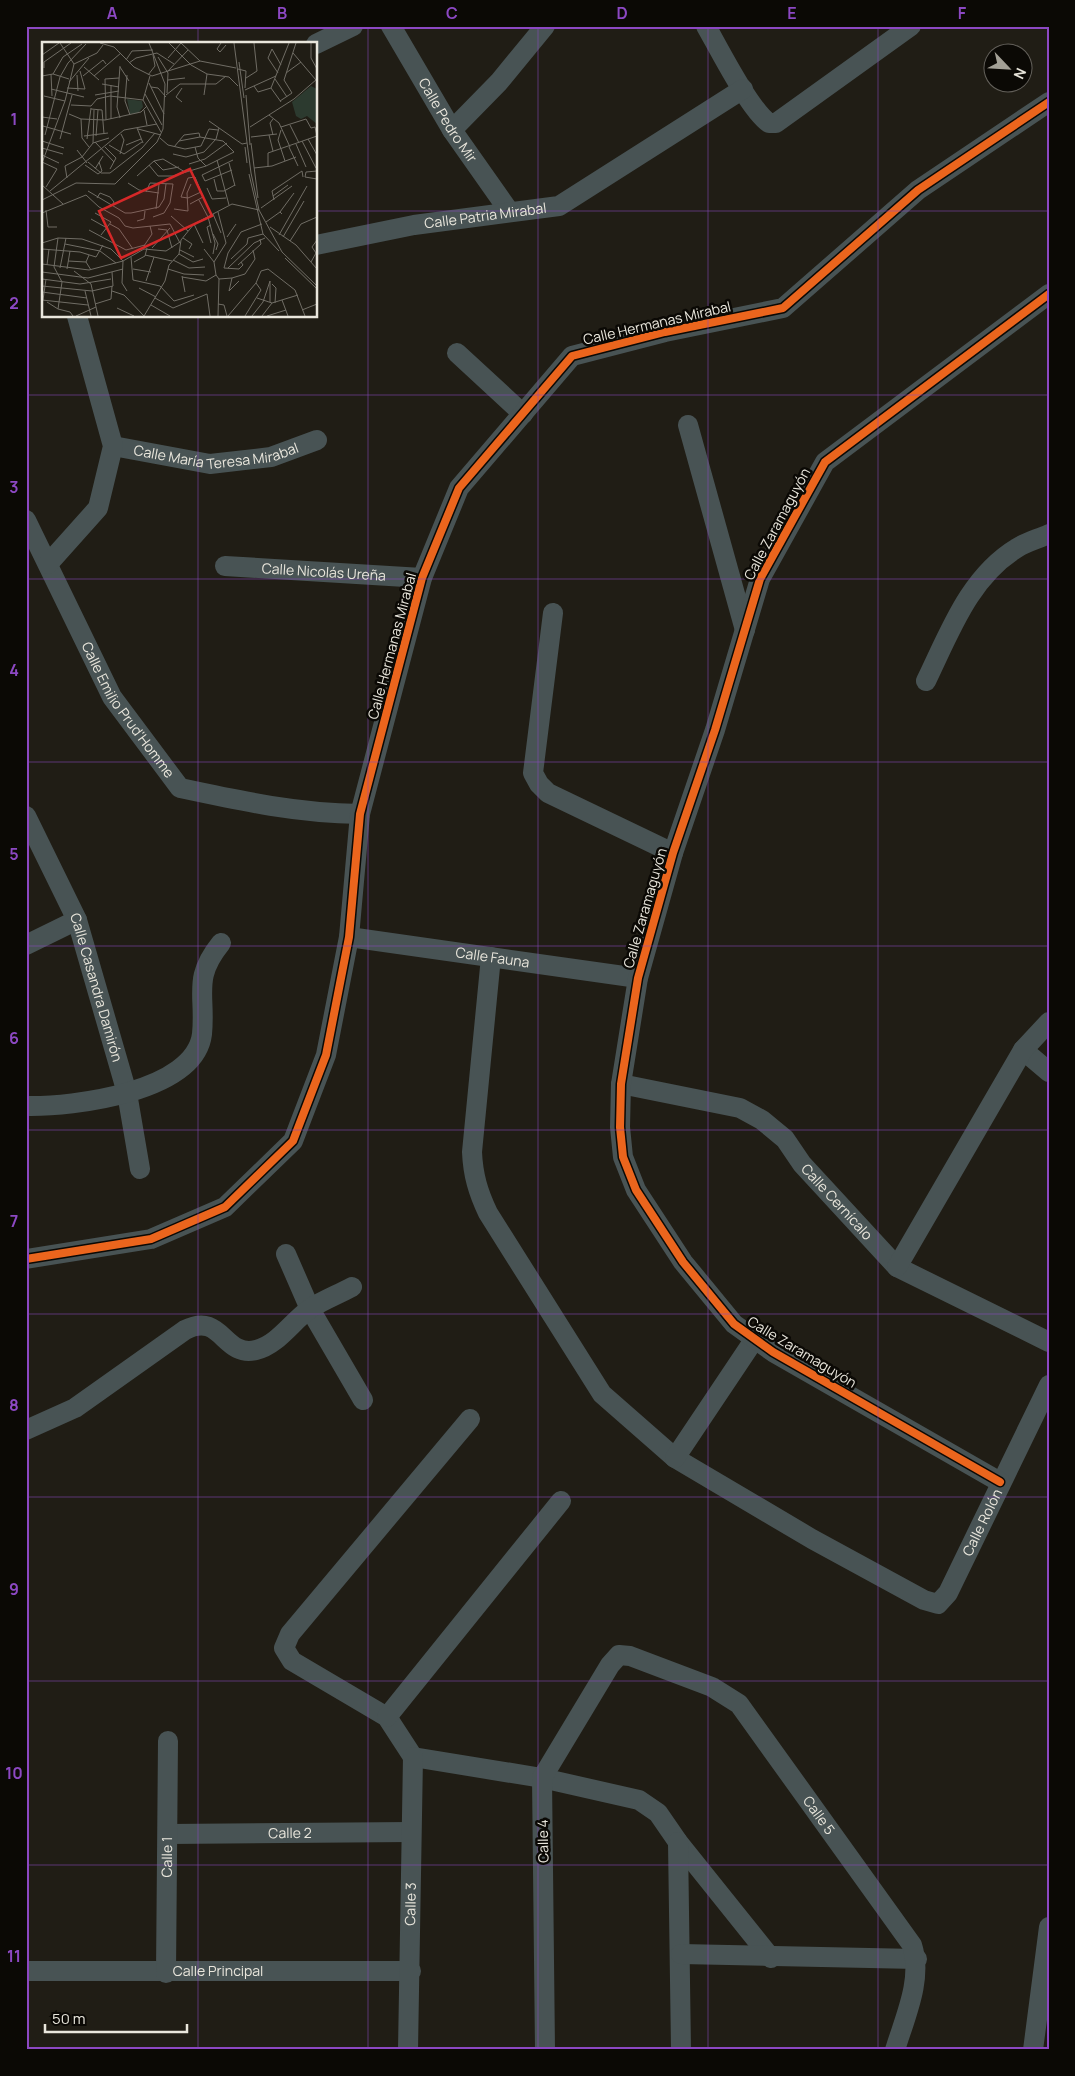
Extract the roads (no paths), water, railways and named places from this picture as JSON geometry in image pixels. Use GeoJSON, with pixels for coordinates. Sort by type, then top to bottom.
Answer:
{"type":"FeatureCollection","features":[{"type":"Feature","properties":{"kind":"street"},"geometry":{"type":"LineString","coordinates":[[318,43],[353,26]]}},
{"type":"Feature","properties":{"kind":"street","name":"Calle Pedro Mir"},"geometry":{"type":"LineString","coordinates":[[391,26],[452,130],[509,211]]}},
{"type":"Feature","properties":{"kind":"street"},"geometry":{"type":"LineString","coordinates":[[452,130],[499,82],[545,26]]}},
{"type":"Feature","properties":{"kind":"street"},"geometry":{"type":"LineString","coordinates":[[706,26],[743,89],[764,120],[769,123],[776,123],[911,26]]}},
{"type":"Feature","properties":{"kind":"street","name":"Calle Patria Mirabal"},"geometry":{"type":"LineString","coordinates":[[318,245],[414,225],[509,211],[559,206],[743,89]]}},
{"type":"Feature","properties":{"kind":"street","name":"Calle Hermanas Mirabal"},"geometry":{"type":"LineString","coordinates":[[26,1259],[151,1239],[225,1207],[293,1141],[326,1055],[349,936],[360,814],[422,578],[459,488],[572,356],[666,332],[783,308],[918,190],[1049,102]]}},
{"type":"Feature","properties":{"kind":"street","name":"Calle Zaramaguyón"},"geometry":{"type":"LineString","coordinates":[[1000,1482],[754,1340],[734,1324],[683,1262],[636,1190],[623,1158],[620,1127],[621,1084],[638,978],[673,853],[716,730],[760,579],[825,462],[1049,294]]}},
{"type":"Feature","properties":{"kind":"street"},"geometry":{"type":"LineString","coordinates":[[48,564],[98,508],[114,446],[78,318]]}},
{"type":"Feature","properties":{"kind":"street"},"geometry":{"type":"LineString","coordinates":[[457,353],[523,414]]}},
{"type":"Feature","properties":{"kind":"street"},"geometry":{"type":"LineString","coordinates":[[688,425],[745,630]]}},
{"type":"Feature","properties":{"kind":"street","name":"Calle María Teresa Mirabal"},"geometry":{"type":"LineString","coordinates":[[114,446],[210,464],[271,457],[317,440]]}},
{"type":"Feature","properties":{"kind":"street","name":"Calle Emilio Prud'Homme"},"geometry":{"type":"LineString","coordinates":[[26,520],[112,697],[180,788],[259,805],[316,813],[360,814]]}},
{"type":"Feature","properties":{"kind":"street"},"geometry":{"type":"LineString","coordinates":[[926,681],[964,602],[988,572],[1016,548],[1049,534]]}},
{"type":"Feature","properties":{"kind":"street","name":"Calle Nicolás Ureña"},"geometry":{"type":"LineString","coordinates":[[224,566],[422,578]]}},
{"type":"Feature","properties":{"kind":"street"},"geometry":{"type":"LineString","coordinates":[[553,614],[533,773],[539,784],[548,793],[673,853]]}},
{"type":"Feature","properties":{"kind":"street","name":"Calle Casandra Damirón"},"geometry":{"type":"LineString","coordinates":[[26,816],[78,920],[127,1093],[140,1169]]}},
{"type":"Feature","properties":{"kind":"street"},"geometry":{"type":"LineString","coordinates":[[26,945],[78,920]]}},
{"type":"Feature","properties":{"kind":"street","name":"Calle Fauna"},"geometry":{"type":"LineString","coordinates":[[349,936],[638,978]]}},
{"type":"Feature","properties":{"kind":"street"},"geometry":{"type":"LineString","coordinates":[[26,1106],[51,1107],[127,1093],[167,1079],[187,1065],[194,1054],[202,1034],[201,990],[204,971],[209,958],[221,943]]}},
{"type":"Feature","properties":{"kind":"street"},"geometry":{"type":"LineString","coordinates":[[492,958],[472,1152],[473,1172],[478,1191],[488,1213],[602,1394],[675,1458],[754,1340]]}},
{"type":"Feature","properties":{"kind":"street"},"geometry":{"type":"LineString","coordinates":[[897,1267],[1023,1050],[1049,1022]]}},
{"type":"Feature","properties":{"kind":"street"},"geometry":{"type":"LineString","coordinates":[[1023,1050],[1049,1072]]}},
{"type":"Feature","properties":{"kind":"street","name":"Calle Cernícalo"},"geometry":{"type":"LineString","coordinates":[[621,1084],[740,1108],[762,1120],[785,1139],[802,1164],[897,1267],[1049,1342]]}},
{"type":"Feature","properties":{"kind":"street"},"geometry":{"type":"LineString","coordinates":[[286,1254],[310,1309],[363,1400]]}},
{"type":"Feature","properties":{"kind":"street"},"geometry":{"type":"LineString","coordinates":[[26,1430],[75,1408],[185,1330],[198,1324],[208,1325],[224,1339],[242,1350],[256,1350],[270,1343],[310,1309],[352,1287]]}},
{"type":"Feature","properties":{"kind":"street","name":"Calle Rolón"},"geometry":{"type":"LineString","coordinates":[[675,1458],[812,1539],[924,1600],[938,1604],[948,1593],[1000,1482],[1049,1385]]}},
{"type":"Feature","properties":{"kind":"street"},"geometry":{"type":"LineString","coordinates":[[470,1419],[290,1634],[284,1648],[292,1661],[387,1717],[413,1757],[542,1778],[616,1793],[639,1800],[658,1812],[678,1842],[771,1958]]}},
{"type":"Feature","properties":{"kind":"street"},"geometry":{"type":"LineString","coordinates":[[387,1717],[560,1501]]}},
{"type":"Feature","properties":{"kind":"street","name":"Calle 5"},"geometry":{"type":"LineString","coordinates":[[542,1778],[610,1665],[619,1655],[630,1656],[712,1686],[739,1704],[912,1946],[917,1959]]}},
{"type":"Feature","properties":{"kind":"street","name":"Calle 1"},"geometry":{"type":"LineString","coordinates":[[166,1973],[168,1741]]}},
{"type":"Feature","properties":{"kind":"street","name":"Calle 3"},"geometry":{"type":"LineString","coordinates":[[408,2050],[411,1971],[413,1757]]}},
{"type":"Feature","properties":{"kind":"street","name":"Calle 4"},"geometry":{"type":"LineString","coordinates":[[542,1778],[545,2050]]}},
{"type":"Feature","properties":{"kind":"street","name":"Calle 2"},"geometry":{"type":"LineString","coordinates":[[168,1834],[411,1832]]}},
{"type":"Feature","properties":{"kind":"street"},"geometry":{"type":"LineString","coordinates":[[678,1842],[682,2050]]}},
{"type":"Feature","properties":{"kind":"street"},"geometry":{"type":"LineString","coordinates":[[1033,2050],[1049,1927]]}},
{"type":"Feature","properties":{"kind":"street"},"geometry":{"type":"LineString","coordinates":[[681,1954],[771,1958],[917,1959],[917,1974],[895,2050]]}},
{"type":"Feature","properties":{"kind":"street","name":"Calle Principal"},"geometry":{"type":"LineString","coordinates":[[26,1971],[166,1973],[411,1971]]}}]}
